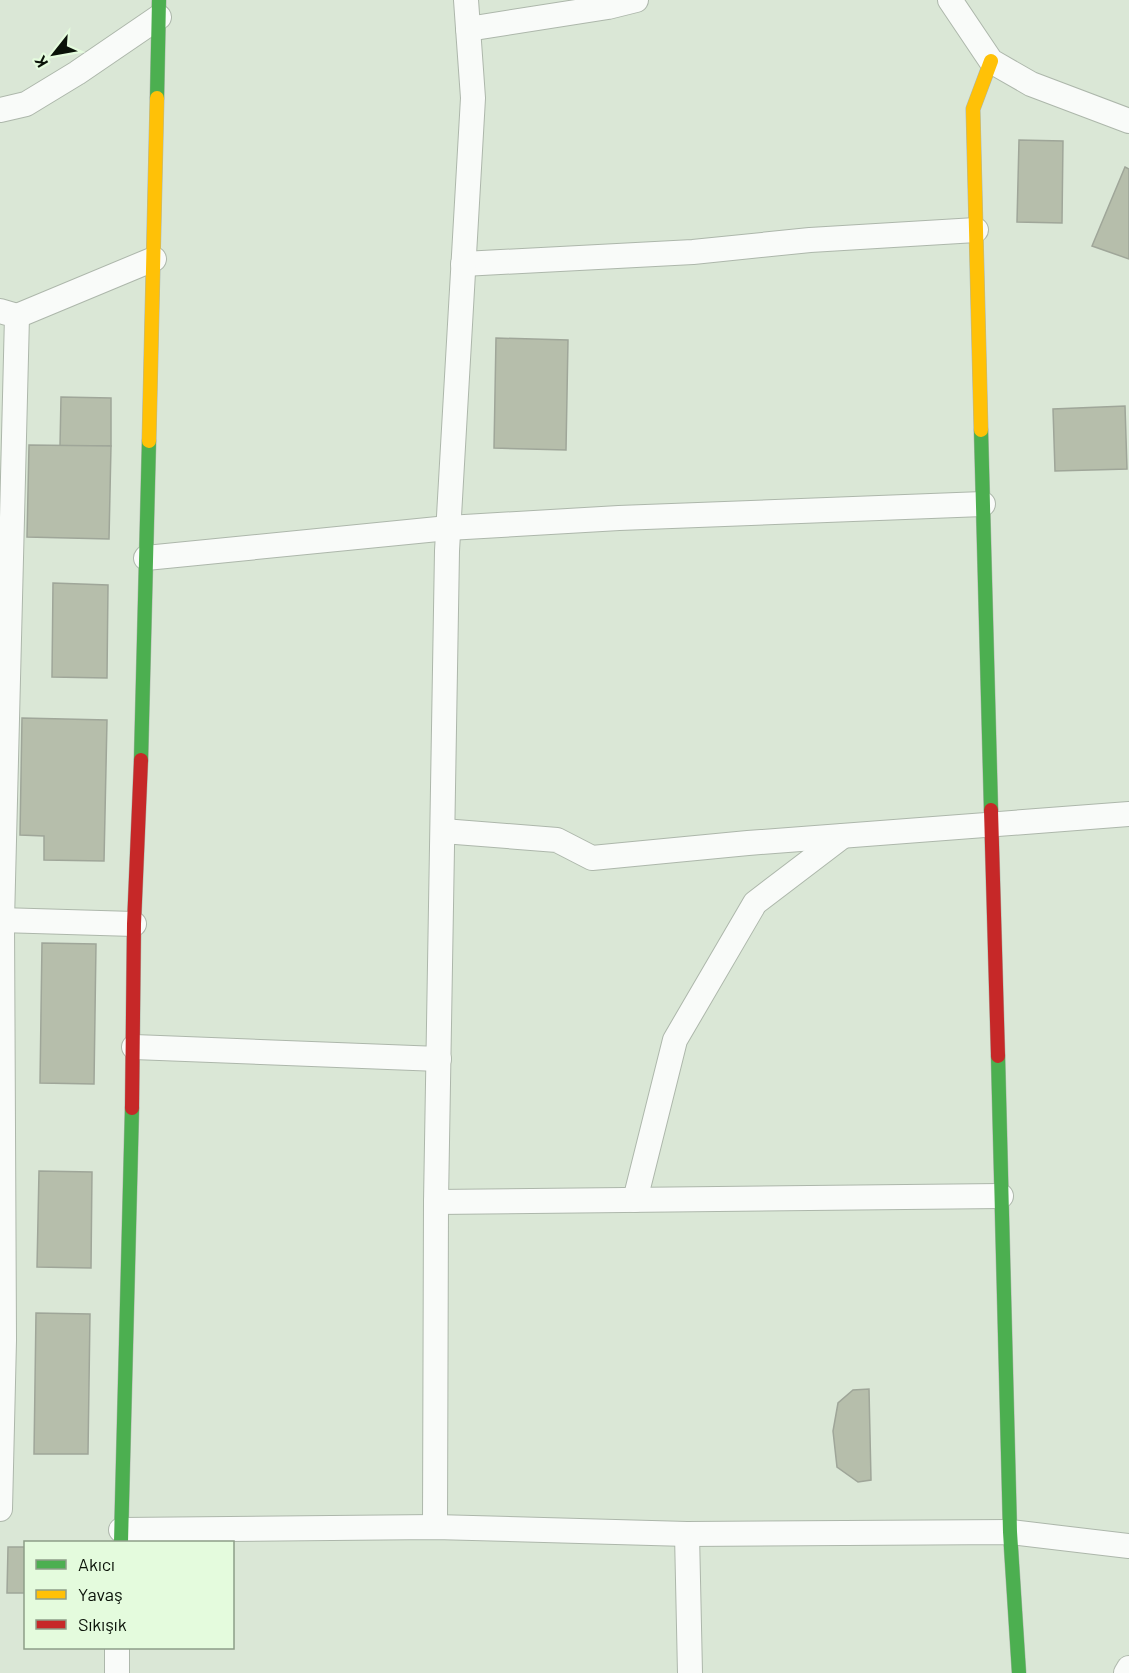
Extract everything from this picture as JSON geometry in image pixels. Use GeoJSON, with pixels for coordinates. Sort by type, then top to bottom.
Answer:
{"type":"FeatureCollection","features":[{"type":"Feature","properties":{"kind":"street"},"geometry":{"type":"LineString","coordinates":[[435,1527],[436,1202],[448,528],[473,98],[466,0]]}},
{"type":"Feature","properties":{"kind":"street"},"geometry":{"type":"LineString","coordinates":[[468,29],[608,7],[636,0]]}},
{"type":"Feature","properties":{"kind":"street"},"geometry":{"type":"LineString","coordinates":[[950,0],[991,61],[1032,84],[1129,121]]}},
{"type":"Feature","properties":{"kind":"street"},"geometry":{"type":"LineString","coordinates":[[0,110],[26,104],[77,73],[159,9]]}},
{"type":"Feature","properties":{"kind":"street"},"geometry":{"type":"LineString","coordinates":[[159,9],[141,770],[134,924],[134,1047],[121,1536],[435,1527],[687,1534],[1010,1532],[1129,1546]]}},
{"type":"Feature","properties":{"kind":"street"},"geometry":{"type":"LineString","coordinates":[[991,61],[973,109],[1010,1532],[1019,1673]]}},
{"type":"Feature","properties":{"kind":"street"},"geometry":{"type":"LineString","coordinates":[[463,264],[693,252],[810,240],[976,230]]}},
{"type":"Feature","properties":{"kind":"street"},"geometry":{"type":"LineString","coordinates":[[0,1509],[4,1340],[1,920],[9,313],[154,259]]}},
{"type":"Feature","properties":{"kind":"street"},"geometry":{"type":"LineString","coordinates":[[146,558],[448,528],[619,518],[983,504]]}},
{"type":"Feature","properties":{"kind":"street"},"geometry":{"type":"LineString","coordinates":[[443,831],[557,840],[592,858],[1129,813]]}},
{"type":"Feature","properties":{"kind":"street"},"geometry":{"type":"LineString","coordinates":[[635,1200],[675,1040],[755,903],[843,836]]}},
{"type":"Feature","properties":{"kind":"street"},"geometry":{"type":"LineString","coordinates":[[1,920],[134,924]]}},
{"type":"Feature","properties":{"kind":"street"},"geometry":{"type":"LineString","coordinates":[[134,1047],[439,1059]]}},
{"type":"Feature","properties":{"kind":"street"},"geometry":{"type":"LineString","coordinates":[[436,1202],[1001,1196]]}},
{"type":"Feature","properties":{"kind":"street"},"geometry":{"type":"LineString","coordinates":[[687,1534],[690,1673]]}},
{"type":"Feature","properties":{"kind":"street"},"geometry":{"type":"LineString","coordinates":[[117,1649],[117,1673]]}},
{"type":"Feature","properties":{"kind":"street"},"geometry":{"type":"LineString","coordinates":[[1126,1673],[1129,1668]]}},
{"type":"Feature","properties":{"kind":"building"},"geometry":{"type":"Polygon","coordinates":[[[1019,140],[1063,141],[1062,223],[1017,222],[1019,140]]]}},
{"type":"Feature","properties":{"kind":"building"},"geometry":{"type":"Polygon","coordinates":[[[1125,167],[1129,169],[1129,259],[1092,246],[1125,167]]]}},
{"type":"Feature","properties":{"kind":"building"},"geometry":{"type":"Polygon","coordinates":[[[496,338],[568,340],[566,450],[494,448],[496,338]]]}},
{"type":"Feature","properties":{"kind":"building"},"geometry":{"type":"Polygon","coordinates":[[[61,397],[111,398],[111,446],[60,446],[61,397]]]}},
{"type":"Feature","properties":{"kind":"building"},"geometry":{"type":"Polygon","coordinates":[[[1125,406],[1127,469],[1055,471],[1053,409],[1125,406]]]}},
{"type":"Feature","properties":{"kind":"building"},"geometry":{"type":"Polygon","coordinates":[[[29,445],[111,446],[109,539],[27,537],[29,445]]]}},
{"type":"Feature","properties":{"kind":"building"},"geometry":{"type":"Polygon","coordinates":[[[53,583],[108,585],[107,678],[52,677],[53,583]]]}},
{"type":"Feature","properties":{"kind":"building"},"geometry":{"type":"Polygon","coordinates":[[[22,718],[107,720],[104,861],[44,860],[44,836],[20,835],[22,718]]]}},
{"type":"Feature","properties":{"kind":"building"},"geometry":{"type":"Polygon","coordinates":[[[42,943],[96,944],[94,1084],[40,1083],[42,943]]]}},
{"type":"Feature","properties":{"kind":"building"},"geometry":{"type":"Polygon","coordinates":[[[39,1171],[92,1172],[91,1268],[37,1267],[39,1171]]]}},
{"type":"Feature","properties":{"kind":"building"},"geometry":{"type":"Polygon","coordinates":[[[36,1313],[90,1314],[88,1454],[34,1454],[36,1313]]]}},
{"type":"Feature","properties":{"kind":"building"},"geometry":{"type":"Polygon","coordinates":[[[869,1389],[871,1480],[858,1482],[837,1467],[833,1431],[838,1403],[853,1390],[869,1389]]]}},
{"type":"Feature","properties":{"kind":"building"},"geometry":{"type":"Polygon","coordinates":[[[8,1547],[24,1547],[24,1593],[7,1593],[8,1547]]]}},
{"type":"Feature","properties":{"kind":"traffic: fast"},"geometry":{"type":"LineString","coordinates":[[157,98],[159,0]]}},
{"type":"Feature","properties":{"kind":"traffic: fast"},"geometry":{"type":"LineString","coordinates":[[981,430],[991,810]]}},
{"type":"Feature","properties":{"kind":"traffic: fast"},"geometry":{"type":"LineString","coordinates":[[141,760],[149,441]]}},
{"type":"Feature","properties":{"kind":"traffic: fast"},"geometry":{"type":"LineString","coordinates":[[998,1056],[1010,1532],[1019,1673]]}},
{"type":"Feature","properties":{"kind":"traffic: fast"},"geometry":{"type":"LineString","coordinates":[[121,1541],[132,1108]]}},
{"type":"Feature","properties":{"kind":"traffic: slow"},"geometry":{"type":"LineString","coordinates":[[981,430],[973,109],[991,61]]}},
{"type":"Feature","properties":{"kind":"traffic: slow"},"geometry":{"type":"LineString","coordinates":[[149,441],[157,98]]}},
{"type":"Feature","properties":{"kind":"traffic: jam"},"geometry":{"type":"LineString","coordinates":[[132,1108],[134,924],[141,760]]}},
{"type":"Feature","properties":{"kind":"traffic: jam"},"geometry":{"type":"LineString","coordinates":[[991,810],[998,1056]]}}]}
